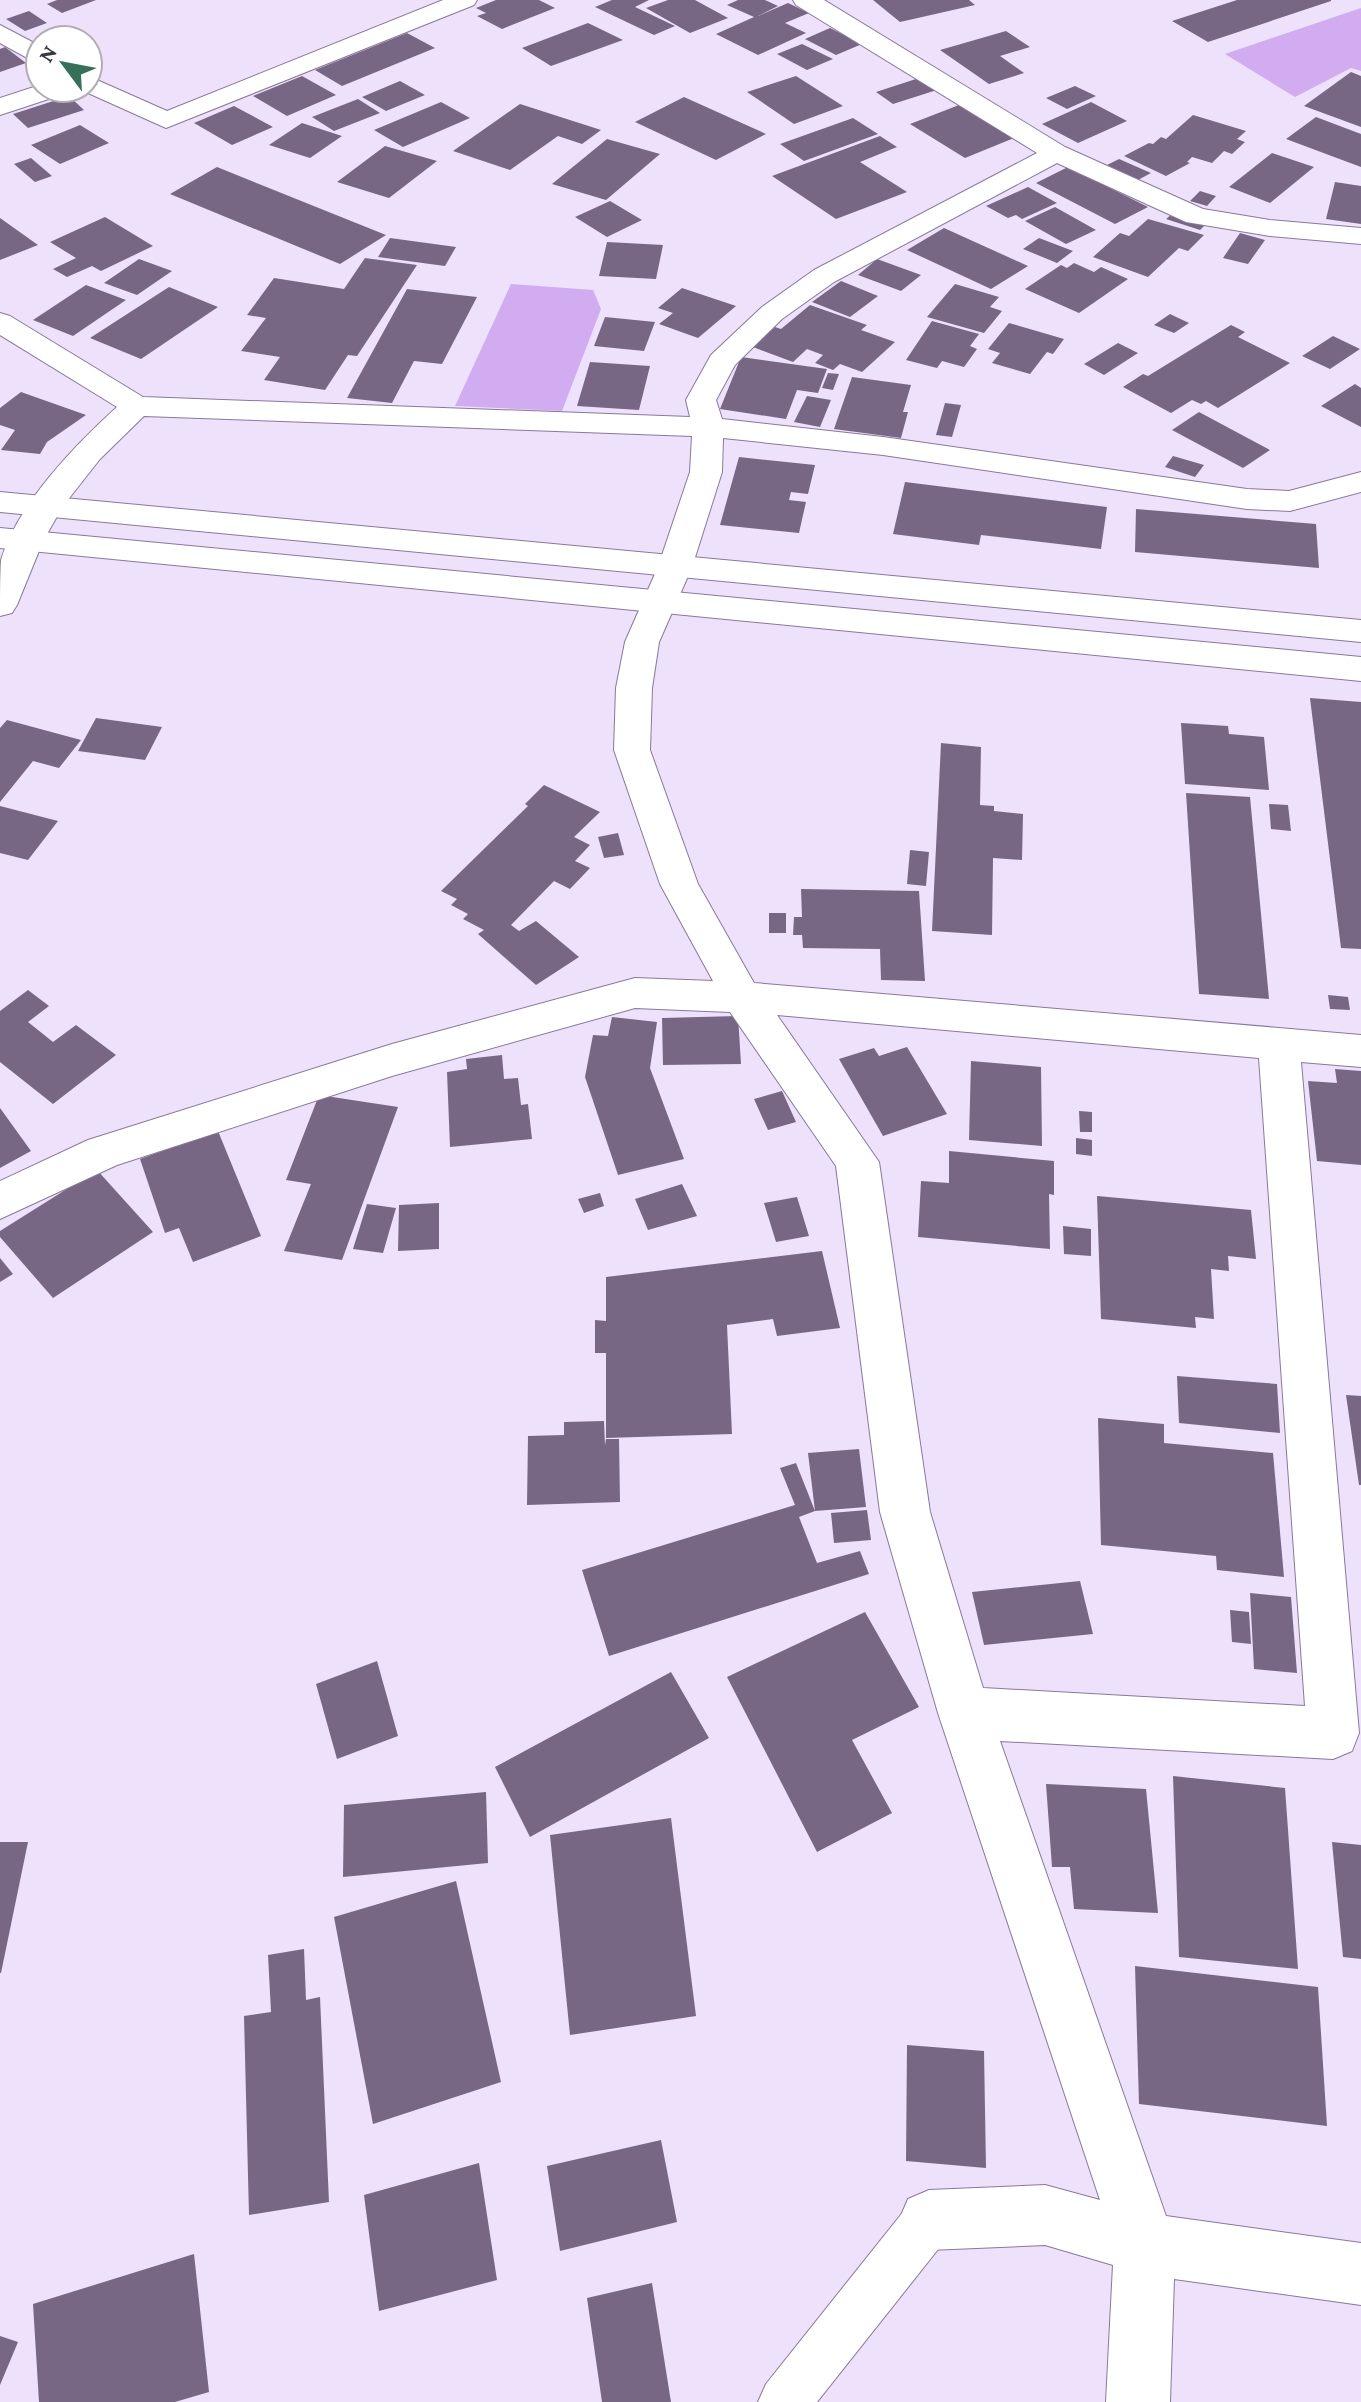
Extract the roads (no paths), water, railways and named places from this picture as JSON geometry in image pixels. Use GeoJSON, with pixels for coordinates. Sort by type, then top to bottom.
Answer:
{"type":"FeatureCollection","features":[{"type":"Feature","properties":{"kind":"street"},"geometry":{"type":"LineString","coordinates":[[104,92],[166,120],[465,0]]}},
{"type":"Feature","properties":{"kind":"street"},"geometry":{"type":"LineString","coordinates":[[805,0],[1056,153],[1196,216],[1270,228],[1361,236]]}},
{"type":"Feature","properties":{"kind":"street"},"geometry":{"type":"LineString","coordinates":[[0,32],[24,47]]}},
{"type":"Feature","properties":{"kind":"street"},"geometry":{"type":"LineString","coordinates":[[0,107],[24,99]]}},
{"type":"Feature","properties":{"kind":"street"},"geometry":{"type":"LineString","coordinates":[[1056,153],[824,276],[772,313],[722,361],[701,400],[708,427],[706,472],[668,585],[642,642],[634,688],[632,750],[679,884],[742,997],[857,1162],[905,1512],[964,1713],[1145,2244],[1138,2402]]}},
{"type":"Feature","properties":{"kind":"street"},"geometry":{"type":"LineString","coordinates":[[0,322],[136,406],[708,427],[883,446],[1247,499],[1290,501],[1361,482]]}},
{"type":"Feature","properties":{"kind":"street"},"geometry":{"type":"LineString","coordinates":[[0,605],[13,539],[48,507],[91,446],[136,406]]}},
{"type":"Feature","properties":{"kind":"street"},"geometry":{"type":"LineString","coordinates":[[0,502],[1361,669]]}},
{"type":"Feature","properties":{"kind":"street"},"geometry":{"type":"LineString","coordinates":[[13,539],[1361,631]]}},
{"type":"Feature","properties":{"kind":"street"},"geometry":{"type":"LineString","coordinates":[[0,1201],[103,1152],[392,1060],[635,993],[742,997],[1361,1051]]}},
{"type":"Feature","properties":{"kind":"street"},"geometry":{"type":"LineString","coordinates":[[964,1713],[1333,1733],[1279,1044]]}},
{"type":"Feature","properties":{"kind":"street"},"geometry":{"type":"LineString","coordinates":[[929,2220],[1045,2215],[1145,2244],[1361,2274]]}},
{"type":"Feature","properties":{"kind":"lane"},"geometry":{"type":"LineString","coordinates":[[784,2402],[929,2220]]}}]}
